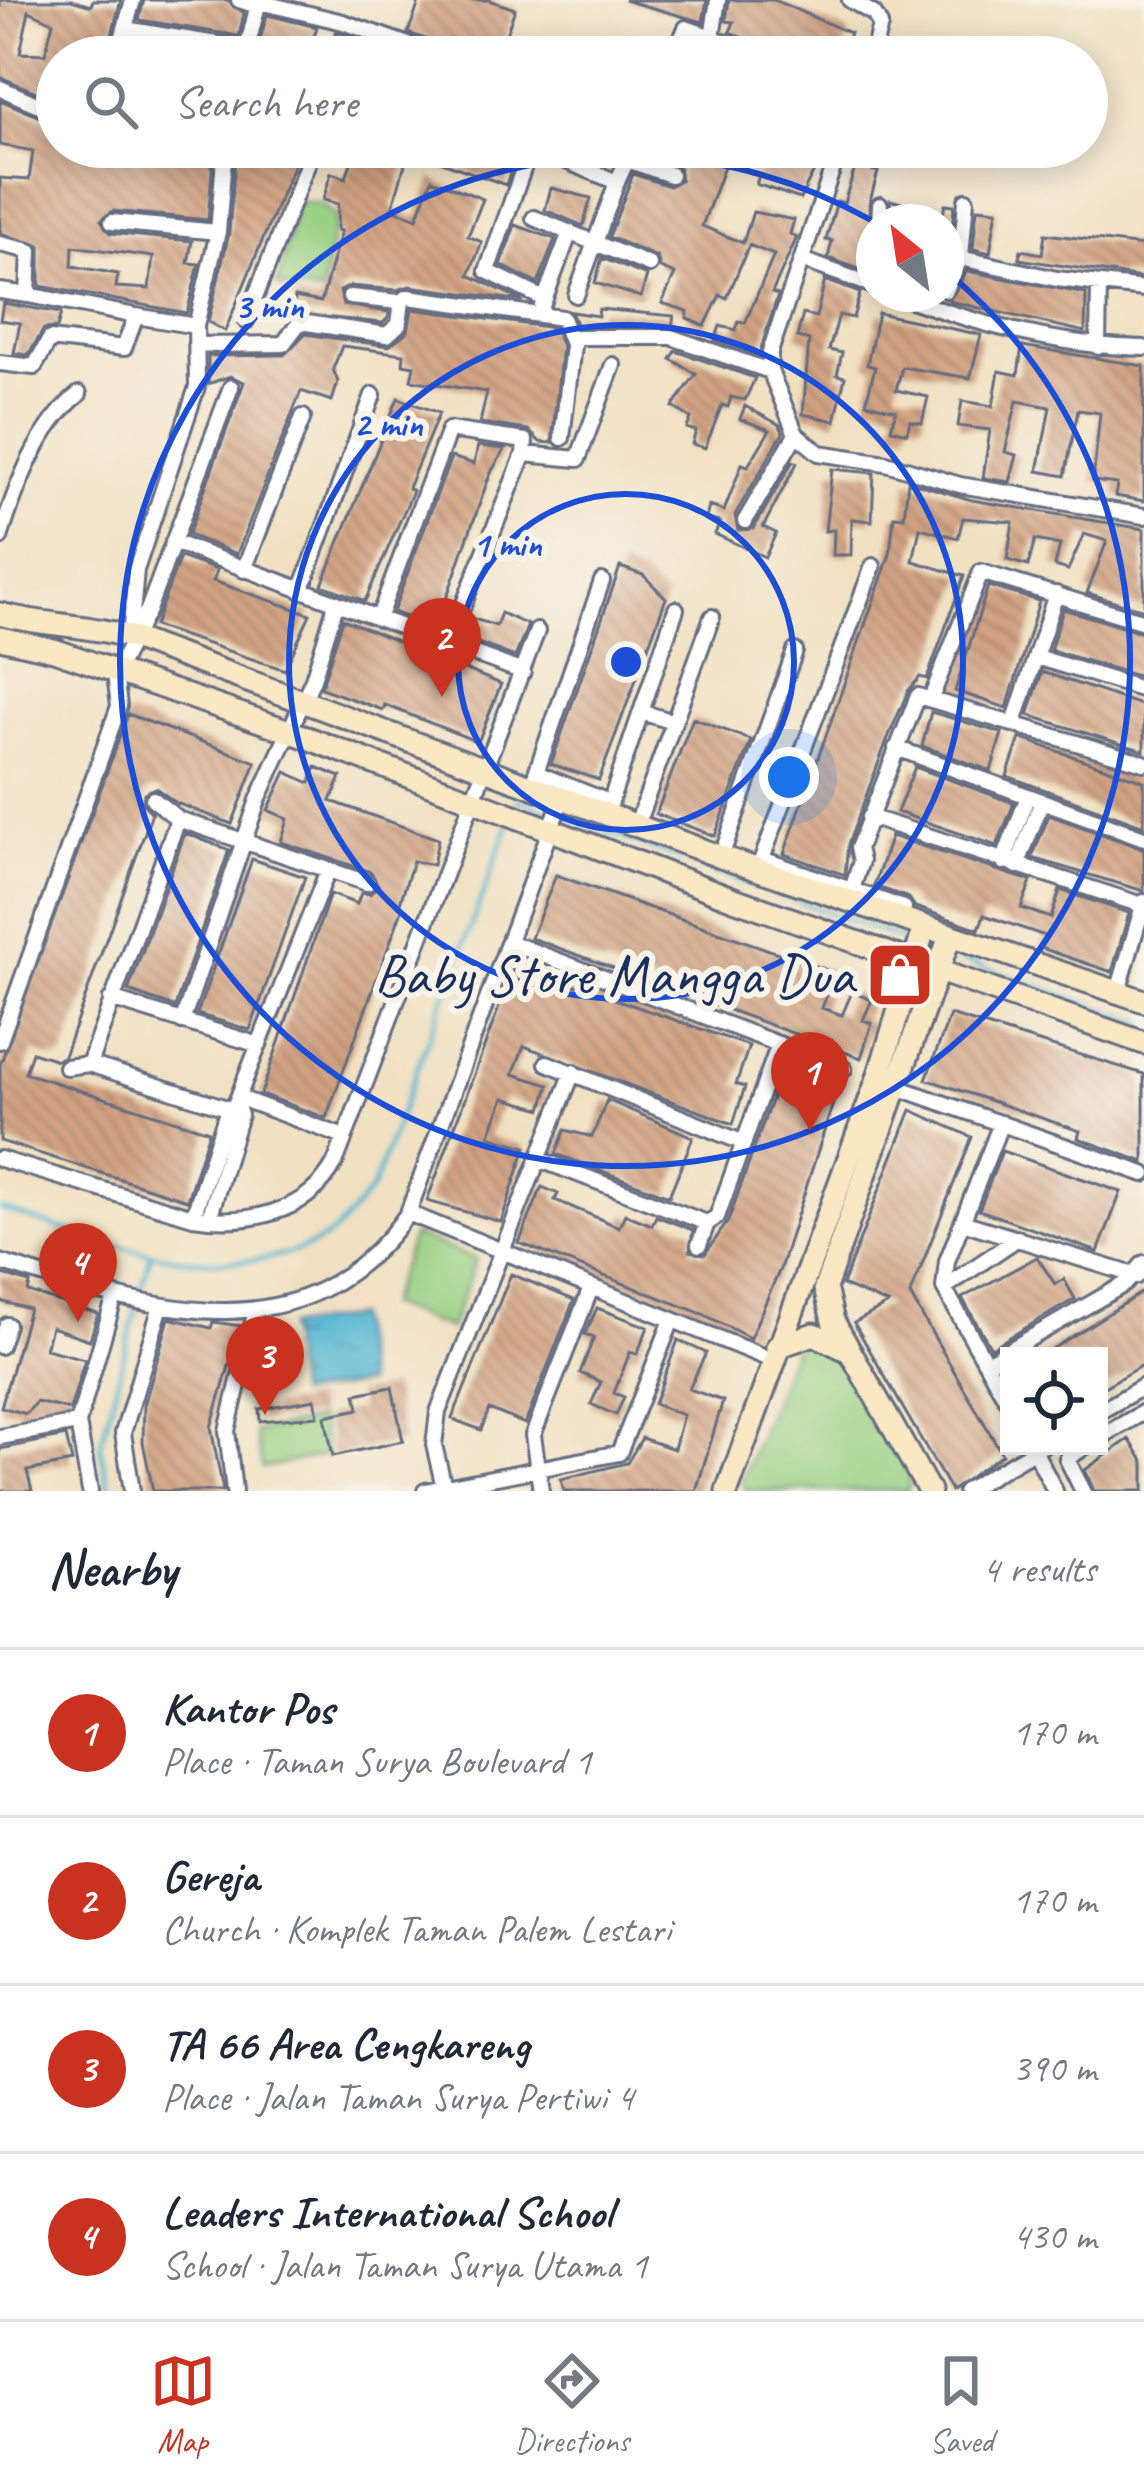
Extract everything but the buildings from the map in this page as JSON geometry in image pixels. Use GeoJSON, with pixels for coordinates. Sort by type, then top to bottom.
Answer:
{"type":"FeatureCollection","features":[{"type":"Feature","properties":{"kind":"street"},"geometry":{"type":"LineString","coordinates":[[123,36],[133,0]]}},
{"type":"Feature","properties":{"kind":"street"},"geometry":{"type":"LineString","coordinates":[[239,0],[344,22],[384,36]]}},
{"type":"Feature","properties":{"kind":"street"},"geometry":{"type":"LineString","coordinates":[[712,36],[718,0]]}},
{"type":"Feature","properties":{"kind":"street"},"geometry":{"type":"LineString","coordinates":[[850,0],[874,14],[880,25],[877,36]]}},
{"type":"Feature","properties":{"kind":"street"},"geometry":{"type":"LineString","coordinates":[[250,36],[259,3]]}},
{"type":"Feature","properties":{"kind":"street"},"geometry":{"type":"LineString","coordinates":[[125,28],[160,36]]}},
{"type":"Feature","properties":{"kind":"street"},"geometry":{"type":"LineString","coordinates":[[682,36],[686,28],[709,36]]}},
{"type":"Feature","properties":{"kind":"street"},"geometry":{"type":"LineString","coordinates":[[0,88],[36,103]]}},
{"type":"Feature","properties":{"kind":"street"},"geometry":{"type":"LineString","coordinates":[[130,638],[136,570],[197,387],[196,326],[218,232],[223,168]]}},
{"type":"Feature","properties":{"kind":"street"},"geometry":{"type":"LineString","coordinates":[[246,321],[306,168]]}},
{"type":"Feature","properties":{"kind":"street"},"geometry":{"type":"LineString","coordinates":[[524,168],[487,272],[544,299]]}},
{"type":"Feature","properties":{"kind":"street"},"geometry":{"type":"LineString","coordinates":[[583,168],[617,182]]}},
{"type":"Feature","properties":{"kind":"street"},"geometry":{"type":"LineString","coordinates":[[576,295],[623,168]]}},
{"type":"Feature","properties":{"kind":"street"},"geometry":{"type":"LineString","coordinates":[[658,168],[671,175]]}},
{"type":"Feature","properties":{"kind":"street"},"geometry":{"type":"LineString","coordinates":[[833,168],[781,309],[770,371],[796,434],[819,452],[842,460],[886,463],[960,485],[1144,516]]}},
{"type":"Feature","properties":{"kind":"street"},"geometry":{"type":"LineString","coordinates":[[964,209],[966,200]]}},
{"type":"Feature","properties":{"kind":"street"},"geometry":{"type":"LineString","coordinates":[[534,218],[650,266]]}},
{"type":"Feature","properties":{"kind":"street"},"geometry":{"type":"LineString","coordinates":[[112,222],[218,232]]}},
{"type":"Feature","properties":{"kind":"street"},"geometry":{"type":"LineString","coordinates":[[538,315],[570,232]]}},
{"type":"Feature","properties":{"kind":"street"},"geometry":{"type":"LineString","coordinates":[[0,244],[30,251],[28,295]]}},
{"type":"Feature","properties":{"kind":"street"},"geometry":{"type":"LineString","coordinates":[[964,258],[1144,289]]}},
{"type":"Feature","properties":{"kind":"street"},"geometry":{"type":"LineString","coordinates":[[802,260],[856,280]]}},
{"type":"Feature","properties":{"kind":"street"},"geometry":{"type":"LineString","coordinates":[[1098,346],[1099,284]]}},
{"type":"Feature","properties":{"kind":"street"},"geometry":{"type":"LineString","coordinates":[[0,291],[196,326]]}},
{"type":"Feature","properties":{"kind":"street"},"geometry":{"type":"LineString","coordinates":[[350,297],[564,319],[571,339],[562,438]]}},
{"type":"Feature","properties":{"kind":"street"},"geometry":{"type":"LineString","coordinates":[[198,345],[280,345],[300,322],[387,335],[399,324],[402,301]]}},
{"type":"Feature","properties":{"kind":"street"},"geometry":{"type":"LineString","coordinates":[[945,312],[988,326],[1098,346],[1144,347]]}},
{"type":"Feature","properties":{"kind":"street"},"geometry":{"type":"LineString","coordinates":[[0,364],[34,368],[50,339],[124,348],[136,316]]}},
{"type":"Feature","properties":{"kind":"street"},"geometry":{"type":"LineString","coordinates":[[571,339],[671,337],[770,371]]}},
{"type":"Feature","properties":{"kind":"street"},"geometry":{"type":"LineString","coordinates":[[524,454],[578,459],[613,365]]}},
{"type":"Feature","properties":{"kind":"street"},"geometry":{"type":"LineString","coordinates":[[0,1040],[119,706],[115,674],[148,610],[231,387]]}},
{"type":"Feature","properties":{"kind":"street"},"geometry":{"type":"LineString","coordinates":[[0,538],[40,440],[60,410],[79,394]]}},
{"type":"Feature","properties":{"kind":"street"},"geometry":{"type":"LineString","coordinates":[[301,591],[373,395]]}},
{"type":"Feature","properties":{"kind":"street"},"geometry":{"type":"LineString","coordinates":[[244,570],[303,417]]}},
{"type":"Feature","properties":{"kind":"street"},"geometry":{"type":"LineString","coordinates":[[378,619],[449,430],[525,441],[524,454],[448,643]]}},
{"type":"Feature","properties":{"kind":"street"},"geometry":{"type":"LineString","coordinates":[[745,521],[796,434]]}},
{"type":"Feature","properties":{"kind":"street"},"geometry":{"type":"LineString","coordinates":[[173,542],[301,591],[334,609],[378,619],[523,672]]}},
{"type":"Feature","properties":{"kind":"street"},"geometry":{"type":"LineString","coordinates":[[760,865],[873,566]]}},
{"type":"Feature","properties":{"kind":"street"},"geometry":{"type":"LineString","coordinates":[[932,696],[981,572],[1144,622]]}},
{"type":"Feature","properties":{"kind":"street"},"geometry":{"type":"LineString","coordinates":[[602,581],[536,773],[638,824],[721,857],[851,890],[946,953],[1120,988]]}},
{"type":"Feature","properties":{"kind":"street"},"geometry":{"type":"LineString","coordinates":[[1014,723],[1056,595]]}},
{"type":"Feature","properties":{"kind":"street"},"geometry":{"type":"LineString","coordinates":[[182,1022],[334,609]]}},
{"type":"Feature","properties":{"kind":"street"},"geometry":{"type":"LineString","coordinates":[[608,808],[676,609]]}},
{"type":"Feature","properties":{"kind":"street"},"geometry":{"type":"LineString","coordinates":[[0,614],[55,629],[84,625],[306,692],[561,802],[608,808]]}},
{"type":"Feature","properties":{"kind":"street"},"geometry":{"type":"LineString","coordinates":[[638,824],[712,617]]}},
{"type":"Feature","properties":{"kind":"street"},"geometry":{"type":"LineString","coordinates":[[0,1159],[226,1222],[290,1208],[311,1196],[327,1179],[344,1137],[537,631]]}},
{"type":"Feature","properties":{"kind":"street"},"geometry":{"type":"LineString","coordinates":[[0,638],[54,650],[289,731],[509,817],[921,940],[1120,988],[1144,1001]]}},
{"type":"Feature","properties":{"kind":"street"},"geometry":{"type":"LineString","coordinates":[[721,857],[795,651]]}},
{"type":"Feature","properties":{"kind":"street"},"geometry":{"type":"LineString","coordinates":[[1036,657],[1144,690]]}},
{"type":"Feature","properties":{"kind":"street"},"geometry":{"type":"LineString","coordinates":[[851,890],[869,818],[917,696],[932,696],[1144,763]]}},
{"type":"Feature","properties":{"kind":"street"},"geometry":{"type":"LineString","coordinates":[[640,712],[674,722]]}},
{"type":"Feature","properties":{"kind":"street"},"geometry":{"type":"LineString","coordinates":[[896,748],[1034,802],[1144,838]]}},
{"type":"Feature","properties":{"kind":"street"},"geometry":{"type":"LineString","coordinates":[[153,799],[178,819],[367,883]]}},
{"type":"Feature","properties":{"kind":"street"},"geometry":{"type":"LineString","coordinates":[[0,1262],[155,1307],[256,1310],[296,1304],[360,1269],[408,1213],[561,802]]}},
{"type":"Feature","properties":{"kind":"street"},"geometry":{"type":"LineString","coordinates":[[1010,864],[1034,802]]}},
{"type":"Feature","properties":{"kind":"street"},"geometry":{"type":"LineString","coordinates":[[869,818],[1143,904],[1120,988]]}},
{"type":"Feature","properties":{"kind":"street"},"geometry":{"type":"LineString","coordinates":[[89,1064],[178,819]]}},
{"type":"Feature","properties":{"kind":"street"},"geometry":{"type":"LineString","coordinates":[[760,865],[1144,1043]]}},
{"type":"Feature","properties":{"kind":"street"},"geometry":{"type":"LineString","coordinates":[[201,1218],[235,1105],[328,870]]}},
{"type":"Feature","properties":{"kind":"street"},"geometry":{"type":"LineString","coordinates":[[921,940],[888,1084],[825,1288],[830,1313],[923,1486]]}},
{"type":"Feature","properties":{"kind":"street"},"geometry":{"type":"LineString","coordinates":[[509,942],[844,1069]]}},
{"type":"Feature","properties":{"kind":"street"},"geometry":{"type":"LineString","coordinates":[[730,1489],[774,1353],[946,953]]}},
{"type":"Feature","properties":{"kind":"street"},"geometry":{"type":"LineString","coordinates":[[111,999],[259,1045]]}},
{"type":"Feature","properties":{"kind":"street"},"geometry":{"type":"LineString","coordinates":[[699,1245],[707,1223],[717,1217],[779,1044]]}},
{"type":"Feature","properties":{"kind":"street"},"geometry":{"type":"LineString","coordinates":[[547,1063],[744,1143]]}},
{"type":"Feature","properties":{"kind":"street"},"geometry":{"type":"LineString","coordinates":[[66,1066],[89,1064],[344,1137]]}},
{"type":"Feature","properties":{"kind":"street"},"geometry":{"type":"LineString","coordinates":[[444,1487],[434,1428],[573,1072]]}},
{"type":"Feature","properties":{"kind":"street"},"geometry":{"type":"LineString","coordinates":[[888,1084],[1144,1174]]}},
{"type":"Feature","properties":{"kind":"street"},"geometry":{"type":"LineString","coordinates":[[1000,1123],[944,1273],[944,1288],[1000,1386]]}},
{"type":"Feature","properties":{"kind":"street"},"geometry":{"type":"LineString","coordinates":[[538,1159],[707,1223]]}},
{"type":"Feature","properties":{"kind":"street"},"geometry":{"type":"LineString","coordinates":[[408,1213],[672,1320],[774,1353],[814,1334],[850,1352]]}},
{"type":"Feature","properties":{"kind":"street"},"geometry":{"type":"LineString","coordinates":[[962,1222],[1140,1269]]}},
{"type":"Feature","properties":{"kind":"street"},"geometry":{"type":"LineString","coordinates":[[944,1288],[1018,1238]]}},
{"type":"Feature","properties":{"kind":"street"},"geometry":{"type":"LineString","coordinates":[[988,1364],[1140,1269]]}},
{"type":"Feature","properties":{"kind":"street"},"geometry":{"type":"LineString","coordinates":[[541,1491],[533,1435],[591,1288]]}},
{"type":"Feature","properties":{"kind":"street"},"geometry":{"type":"LineString","coordinates":[[90,1491],[78,1423],[122,1298]]}},
{"type":"Feature","properties":{"kind":"street"},"geometry":{"type":"LineString","coordinates":[[132,1491],[123,1433],[155,1307]]}},
{"type":"Feature","properties":{"kind":"street"},"geometry":{"type":"LineString","coordinates":[[234,1491],[227,1431],[256,1310]]}},
{"type":"Feature","properties":{"kind":"street"},"geometry":{"type":"LineString","coordinates":[[425,1491],[619,1453],[672,1320]]}},
{"type":"Feature","properties":{"kind":"street"},"geometry":{"type":"LineString","coordinates":[[0,1346],[7,1325]]}},
{"type":"Feature","properties":{"kind":"street"},"geometry":{"type":"LineString","coordinates":[[1108,1407],[1144,1386]]}},
{"type":"Feature","properties":{"kind":"street"},"geometry":{"type":"LineString","coordinates":[[1108,1433],[1144,1412]]}},
{"type":"Feature","properties":{"kind":"street"},"geometry":{"type":"LineString","coordinates":[[0,1437],[78,1423]]}},
{"type":"Feature","properties":{"kind":"street"},"geometry":{"type":"LineString","coordinates":[[965,1491],[1023,1455]]}},
{"type":"Feature","properties":{"kind":"street"},"geometry":{"type":"LineString","coordinates":[[1039,1455],[1055,1491]]}},
{"type":"Feature","properties":{"kind":"street"},"geometry":{"type":"LineString","coordinates":[[1073,1455],[1067,1459],[1083,1491]]}},
{"type":"Feature","properties":{"kind":"green space"},"geometry":{"type":"Polygon","coordinates":[[[297,201],[321,204],[336,217],[321,294],[277,286],[297,201]]]}},
{"type":"Feature","properties":{"kind":"green space"},"geometry":{"type":"Polygon","coordinates":[[[413,1235],[476,1259],[450,1329],[387,1305],[413,1235]]]}},
{"type":"Feature","properties":{"kind":"green space"},"geometry":{"type":"Polygon","coordinates":[[[816,1291],[910,1475],[908,1491],[746,1491],[742,1479],[816,1291]]]}},
{"type":"Feature","properties":{"kind":"green space"},"geometry":{"type":"Polygon","coordinates":[[[319,1419],[326,1455],[262,1468],[255,1432],[319,1419]]]}},
{"type":"Feature","properties":{"kind":"water"},"geometry":{"type":"Polygon","coordinates":[[[355,1316],[366,1384],[297,1395],[287,1327],[355,1316]]]}},
{"type":"Feature","properties":{"kind":"waterway"},"geometry":{"type":"LineString","coordinates":[[515,808],[518,800],[910,942]]}},
{"type":"Feature","properties":{"kind":"waterway"},"geometry":{"type":"LineString","coordinates":[[0,1209],[120,1247],[206,1261],[248,1261],[289,1253],[333,1233],[372,1189],[509,824]]}},
{"type":"Feature","properties":{"kind":"waterway"},"geometry":{"type":"LineString","coordinates":[[950,956],[1144,1023]]}},
{"type":"Feature","properties":{"kind":"waterway"},"geometry":{"type":"LineString","coordinates":[[140,1295],[151,1254]]}},
{"type":"Feature","properties":{"kind":"waterway"},"geometry":{"type":"LineString","coordinates":[[110,1491],[100,1447],[137,1306]]}},
{"type":"Feature","properties":{"kind":"place","name":"Gereja"},"geometry":{"type":"Point","coordinates":[442,697]}},
{"type":"Feature","properties":{"kind":"place","name":"Baby Store Mangga Dua"},"geometry":{"type":"Point","coordinates":[900,975]}},
{"type":"Feature","properties":{"kind":"place","name":"Kantor Pos"},"geometry":{"type":"Point","coordinates":[810,1131]}},
{"type":"Feature","properties":{"kind":"place","name":"Leaders International School"},"geometry":{"type":"Point","coordinates":[78,1322]}},
{"type":"Feature","properties":{"kind":"place","name":"TA 66 Area Cengkareng"},"geometry":{"type":"Point","coordinates":[265,1415]}}]}
